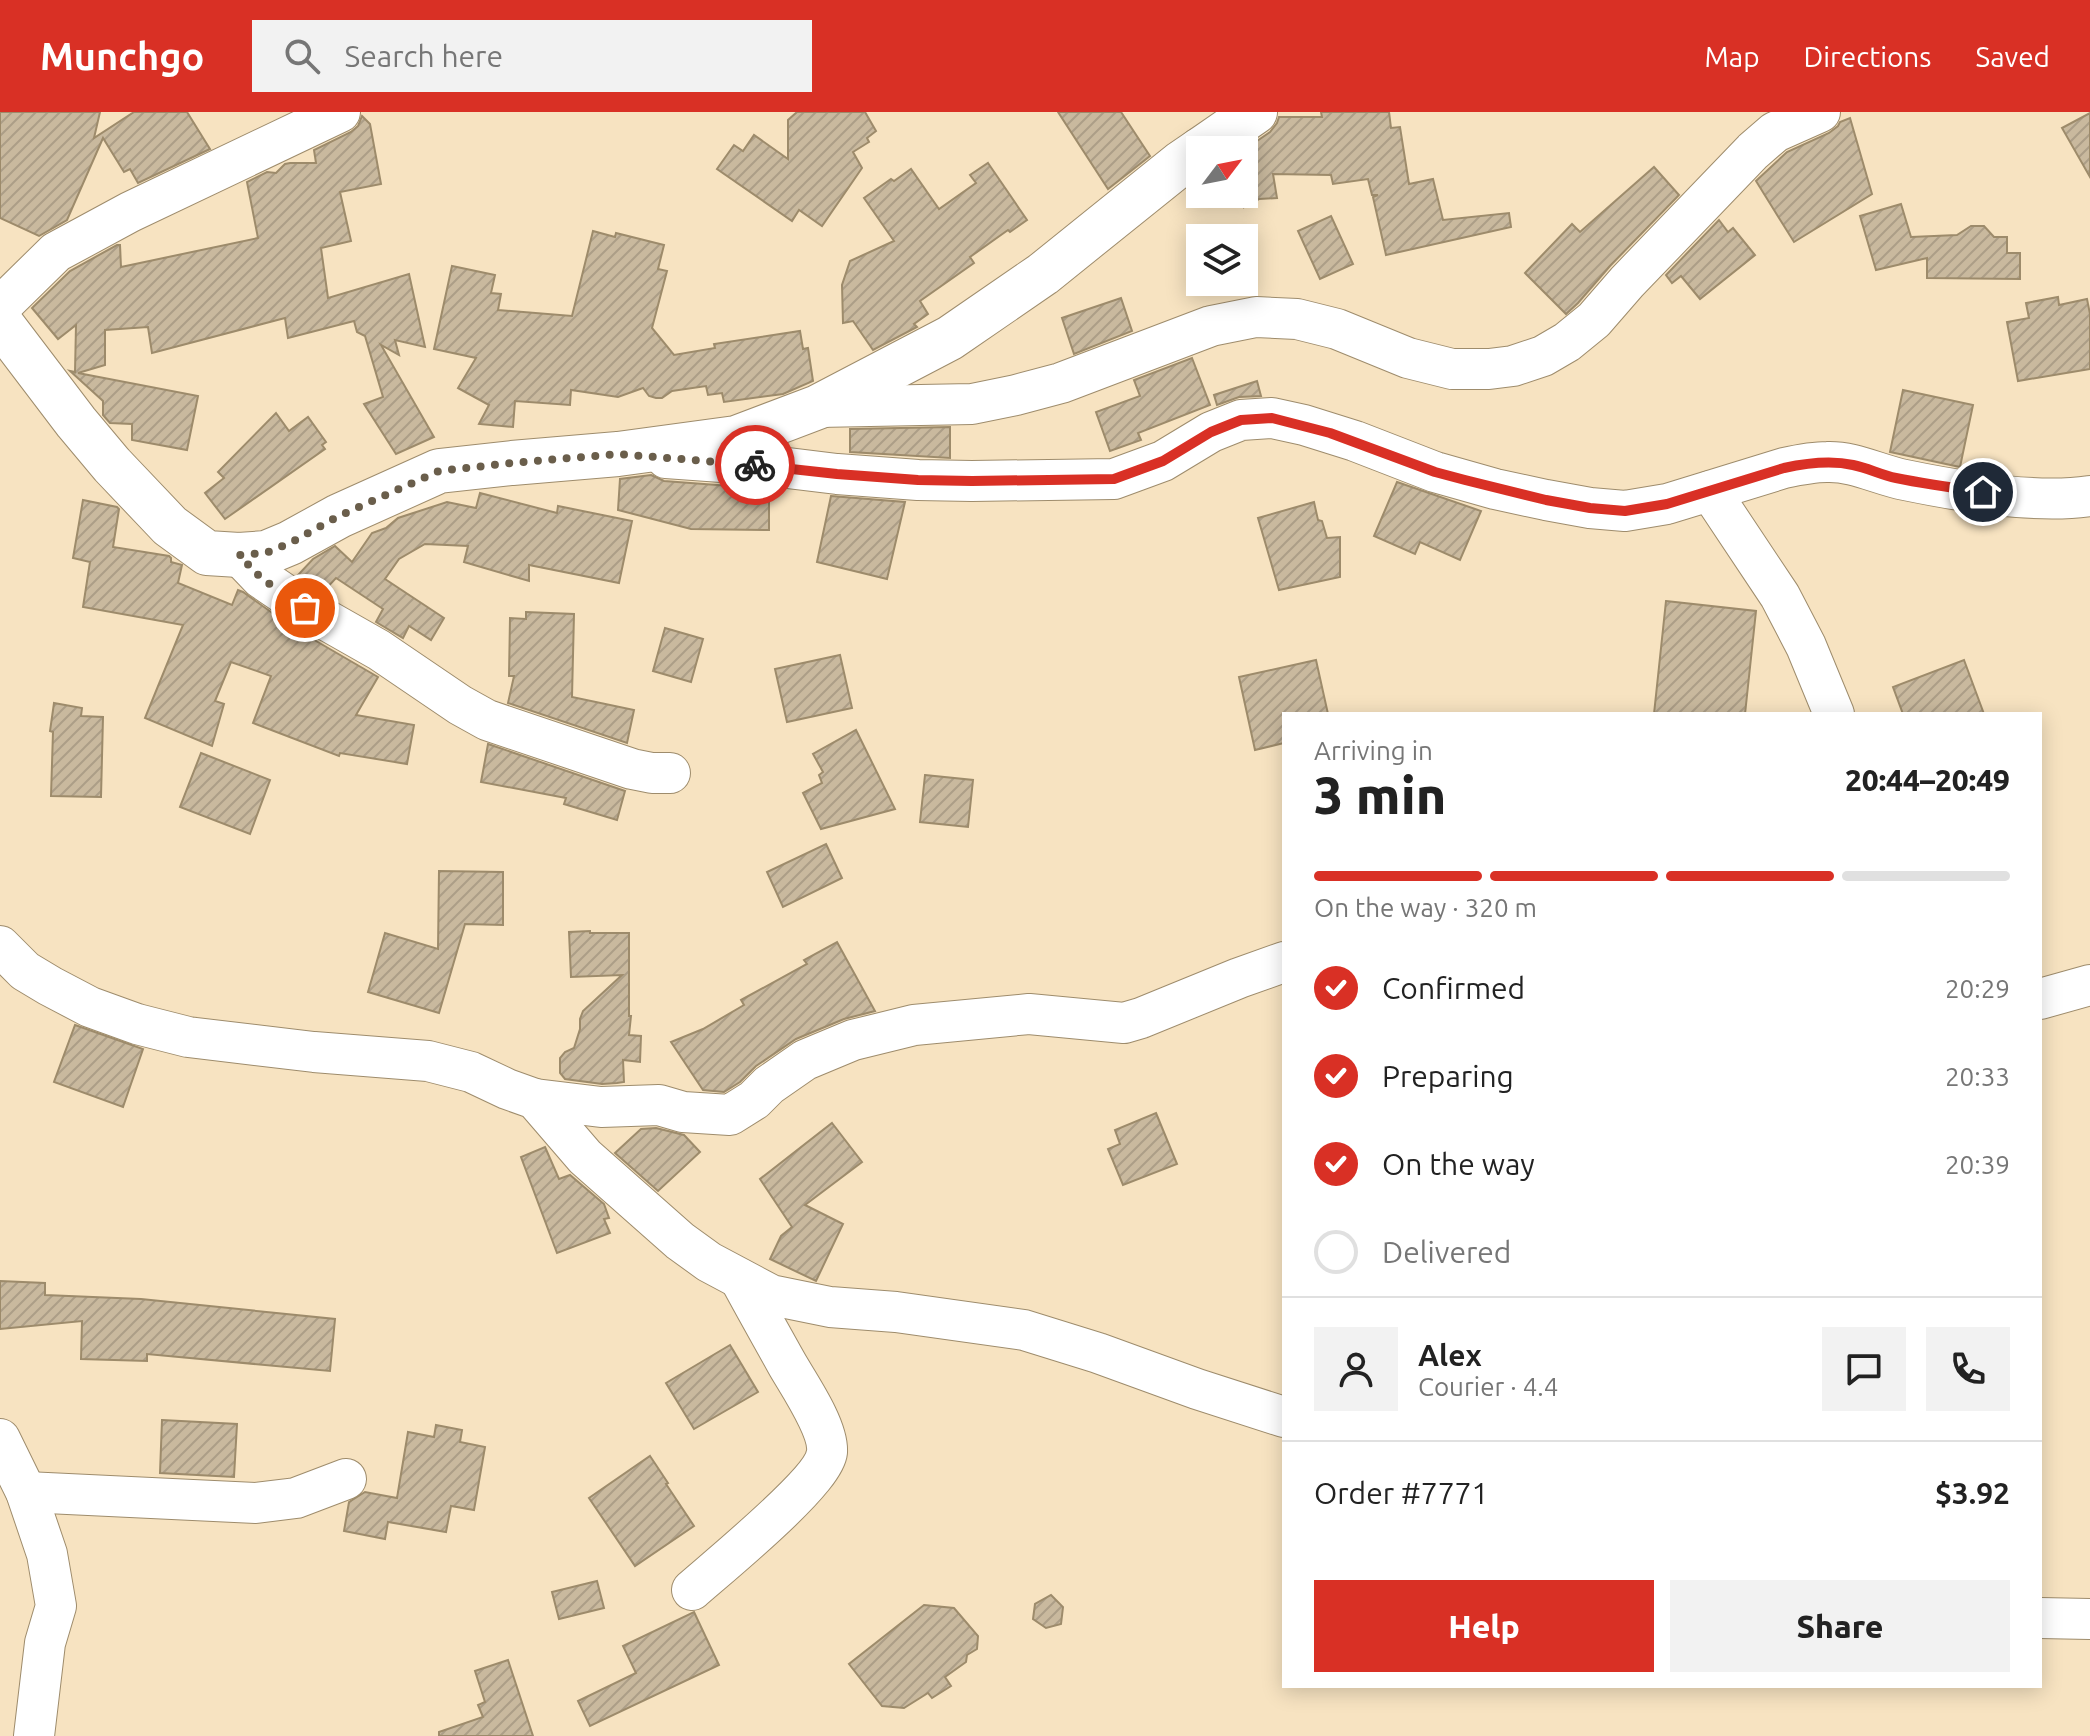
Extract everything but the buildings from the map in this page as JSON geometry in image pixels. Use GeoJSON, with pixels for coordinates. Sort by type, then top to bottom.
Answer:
{"type":"FeatureCollection","features":[{"type":"Feature","properties":{"kind":"main road"},"geometry":{"type":"LineString","coordinates":[[1220,136],[1255,112]]}},
{"type":"Feature","properties":{"kind":"main road"},"geometry":{"type":"LineString","coordinates":[[0,322],[76,422],[170,526],[207,553],[266,553],[439,471],[618,454],[736,438],[818,407],[950,338],[1043,274],[1186,160]]}},
{"type":"Feature","properties":{"kind":"street"},"geometry":{"type":"LineString","coordinates":[[0,307],[56,252],[130,212],[340,112]]}},
{"type":"Feature","properties":{"kind":"street"},"geometry":{"type":"LineString","coordinates":[[818,407],[972,404],[1016,395],[1061,383],[1211,326],[1256,317],[1297,319],[1337,329],[1408,358],[1452,369],[1513,366],[1543,356],[1567,342],[1594,320],[1753,151],[1775,132],[1820,112]]}},
{"type":"Feature","properties":{"kind":"street"},"geometry":{"type":"LineString","coordinates":[[618,454],[918,480],[1114,479],[1163,461],[1211,432],[1241,420],[1272,418],[1304,425],[1450,476],[1508,492],[1625,511],[1667,504],[1784,468],[1830,462],[1854,465],[1930,485],[1983,492],[2030,497],[2090,496]]}},
{"type":"Feature","properties":{"kind":"street"},"geometry":{"type":"LineString","coordinates":[[1710,491],[1780,596],[1806,646],[1833,712]]}},
{"type":"Feature","properties":{"kind":"street"},"geometry":{"type":"LineString","coordinates":[[239,555],[261,578],[305,608],[379,650],[487,720],[632,769],[670,773]]}},
{"type":"Feature","properties":{"kind":"street"},"geometry":{"type":"LineString","coordinates":[[0,946],[25,971],[90,1007],[137,1024],[188,1037],[428,1061],[471,1072],[535,1099],[601,1107],[659,1105],[683,1112],[730,1115],[805,1060],[853,1040],[914,1025],[1029,1014],[1124,1023],[1282,963]]}},
{"type":"Feature","properties":{"kind":"street"},"geometry":{"type":"LineString","coordinates":[[2042,998],[2090,985]]}},
{"type":"Feature","properties":{"kind":"street"},"geometry":{"type":"LineString","coordinates":[[535,1099],[585,1157],[670,1233],[709,1262],[771,1295],[830,1307],[896,1312],[1024,1330],[1282,1416]]}},
{"type":"Feature","properties":{"kind":"street"},"geometry":{"type":"LineString","coordinates":[[692,1590],[796,1497],[822,1467],[827,1453],[826,1439],[816,1414],[740,1279]]}},
{"type":"Feature","properties":{"kind":"street"},"geometry":{"type":"LineString","coordinates":[[0,1439],[26,1492],[47,1554],[56,1606],[45,1643],[34,1736]]}},
{"type":"Feature","properties":{"kind":"street"},"geometry":{"type":"LineString","coordinates":[[26,1492],[256,1503],[296,1498],[346,1479]]}},
{"type":"Feature","properties":{"kind":"street"},"geometry":{"type":"LineString","coordinates":[[2042,1618],[2090,1619]]}},
{"type":"Feature","properties":{"kind":"way so far"},"geometry":{"type":"LineString","coordinates":[[305,608],[261,578],[239,555],[266,553],[290,543],[339,516],[439,471],[618,454],[755,465]]}},
{"type":"Feature","properties":{"kind":"route"},"geometry":{"type":"LineString","coordinates":[[755,465],[918,480],[1114,479],[1163,461],[1211,432],[1241,420],[1272,418],[1330,433],[1435,472],[1495,489],[1590,508],[1625,511],[1667,504],[1784,468],[1830,462],[1854,465],[1930,485],[1983,492]]}}]}
